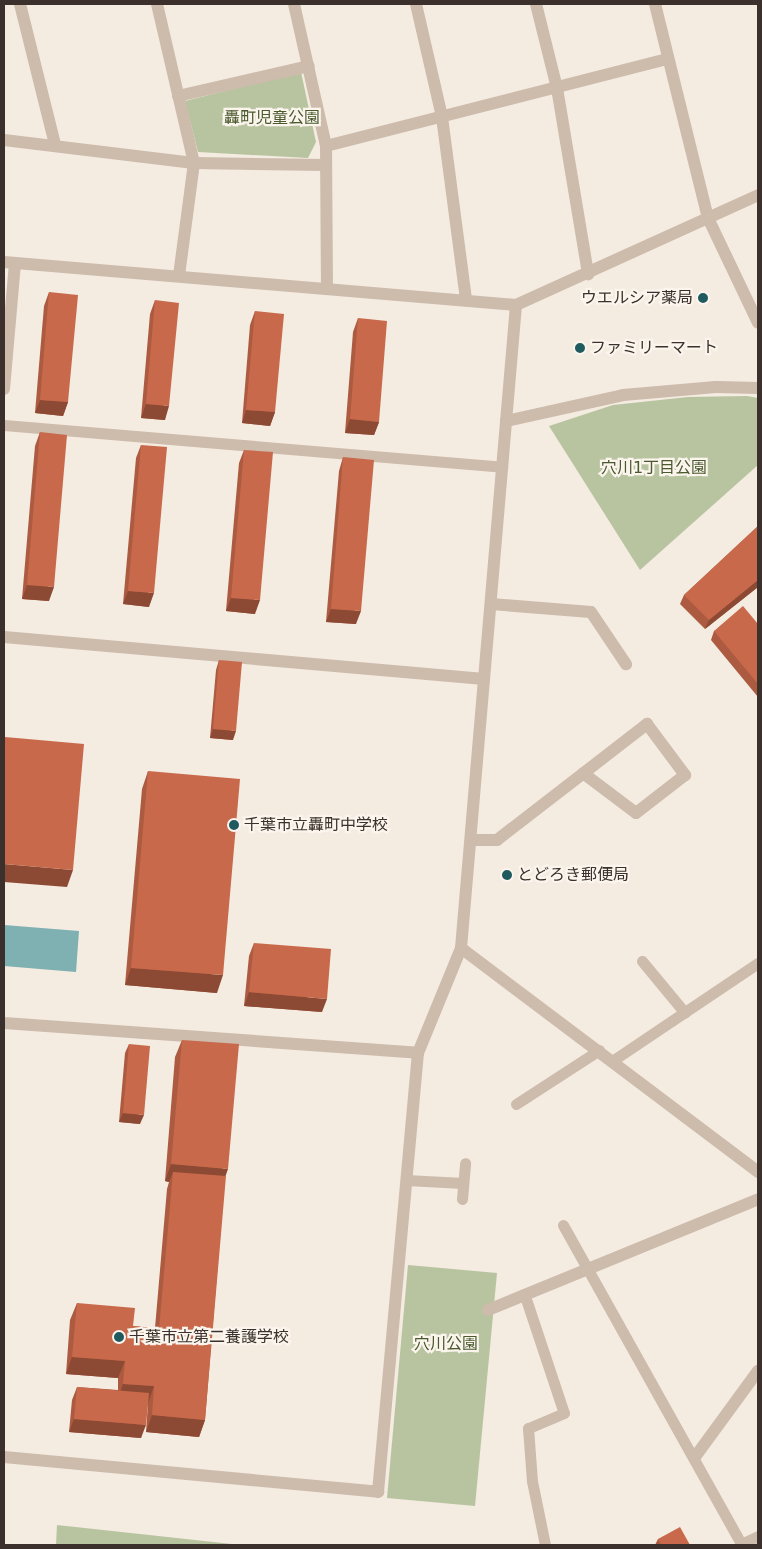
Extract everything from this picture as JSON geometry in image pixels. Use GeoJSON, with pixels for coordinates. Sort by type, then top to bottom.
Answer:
{"type":"FeatureCollection","features":[{"type":"Feature","properties":{"kind":"street"},"geometry":{"type":"LineString","coordinates":[[20,4],[54,144]]}},
{"type":"Feature","properties":{"kind":"street"},"geometry":{"type":"LineString","coordinates":[[157,4],[194,163],[179,276]]}},
{"type":"Feature","properties":{"kind":"street"},"geometry":{"type":"LineString","coordinates":[[294,4],[326,146],[326,289]]}},
{"type":"Feature","properties":{"kind":"street"},"geometry":{"type":"LineString","coordinates":[[416,4],[442,117],[466,300]]}},
{"type":"Feature","properties":{"kind":"street"},"geometry":{"type":"LineString","coordinates":[[536,4],[557,88],[588,274]]}},
{"type":"Feature","properties":{"kind":"street"},"geometry":{"type":"LineString","coordinates":[[655,4],[708,218],[758,323]]}},
{"type":"Feature","properties":{"kind":"street"},"geometry":{"type":"LineString","coordinates":[[326,146],[668,60]]}},
{"type":"Feature","properties":{"kind":"street"},"geometry":{"type":"LineString","coordinates":[[178,96],[309,66]]}},
{"type":"Feature","properties":{"kind":"street"},"geometry":{"type":"LineString","coordinates":[[4,140],[54,144],[194,163],[325,165]]}},
{"type":"Feature","properties":{"kind":"street"},"geometry":{"type":"LineString","coordinates":[[4,389],[9,262],[516,305],[588,274],[758,194]]}},
{"type":"Feature","properties":{"kind":"street"},"geometry":{"type":"LineString","coordinates":[[4,1457],[378,1492],[418,1053],[462,948],[516,305]]}},
{"type":"Feature","properties":{"kind":"street"},"geometry":{"type":"LineString","coordinates":[[506,421],[624,395],[716,387],[758,388]]}},
{"type":"Feature","properties":{"kind":"street"},"geometry":{"type":"LineString","coordinates":[[491,604],[592,612],[626,664]]}},
{"type":"Feature","properties":{"kind":"street"},"geometry":{"type":"LineString","coordinates":[[4,638],[484,679]]}},
{"type":"Feature","properties":{"kind":"street"},"geometry":{"type":"LineString","coordinates":[[471,840],[497,840],[583,773],[647,724],[686,776],[636,813],[583,773]]}},
{"type":"Feature","properties":{"kind":"street"},"geometry":{"type":"LineString","coordinates":[[462,948],[758,1172]]}},
{"type":"Feature","properties":{"kind":"street"},"geometry":{"type":"LineString","coordinates":[[4,1024],[418,1053]]}},
{"type":"Feature","properties":{"kind":"street"},"geometry":{"type":"LineString","coordinates":[[488,1310],[758,1199]]}},
{"type":"Feature","properties":{"kind":"street"},"geometry":{"type":"LineString","coordinates":[[695,1457],[758,1371]]}},
{"type":"Feature","properties":{"kind":"lane"},"geometry":{"type":"LineString","coordinates":[[4,425],[502,467]]}},
{"type":"Feature","properties":{"kind":"lane"},"geometry":{"type":"LineString","coordinates":[[642,961],[685,1012]]}},
{"type":"Feature","properties":{"kind":"lane"},"geometry":{"type":"LineString","coordinates":[[612,1060],[757,966]]}},
{"type":"Feature","properties":{"kind":"lane"},"geometry":{"type":"LineString","coordinates":[[516,1104],[599,1050]]}},
{"type":"Feature","properties":{"kind":"lane"},"geometry":{"type":"LineString","coordinates":[[462,1200],[465,1163]]}},
{"type":"Feature","properties":{"kind":"lane"},"geometry":{"type":"LineString","coordinates":[[406,1180],[463,1183]]}},
{"type":"Feature","properties":{"kind":"lane"},"geometry":{"type":"LineString","coordinates":[[562,1225],[695,1457],[742,1545],[758,1536]]}},
{"type":"Feature","properties":{"kind":"lane"},"geometry":{"type":"LineString","coordinates":[[525,1296],[564,1412],[528,1428],[532,1481],[544,1545]]}},
{"type":"Feature","properties":{"kind":"green space","name":"轟町児童公園"},"geometry":{"type":"Polygon","coordinates":[[[301,72],[316,142],[308,158],[198,152],[185,101],[301,72]]]}},
{"type":"Feature","properties":{"kind":"green space","name":"穴川1丁目公園"},"geometry":{"type":"Polygon","coordinates":[[[747,396],[758,398],[758,465],[640,570],[549,426],[613,405],[688,397],[747,396]]]}},
{"type":"Feature","properties":{"kind":"green space","name":"穴川公園"},"geometry":{"type":"Polygon","coordinates":[[[408,1265],[497,1273],[475,1506],[387,1498],[408,1265]]]}},
{"type":"Feature","properties":{"kind":"green space"},"geometry":{"type":"Polygon","coordinates":[[[57,1525],[241,1545],[56,1545],[57,1525]]]}},
{"type":"Feature","properties":{"kind":"water"},"geometry":{"type":"Polygon","coordinates":[[[4,925],[79,931],[76,972],[4,966],[4,925]]]}},
{"type":"Feature","properties":{"kind":"building"},"geometry":{"type":"Polygon","coordinates":[[[49,292],[78,295],[68,402],[40,400],[49,292]]]}},
{"type":"Feature","properties":{"kind":"building"},"geometry":{"type":"Polygon","coordinates":[[[155,300],[179,303],[169,406],[146,404],[155,300]]]}},
{"type":"Feature","properties":{"kind":"building"},"geometry":{"type":"Polygon","coordinates":[[[255,311],[284,314],[275,412],[246,410],[255,311]]]}},
{"type":"Feature","properties":{"kind":"building"},"geometry":{"type":"Polygon","coordinates":[[[358,318],[387,321],[379,422],[350,419],[358,318]]]}},
{"type":"Feature","properties":{"kind":"building"},"geometry":{"type":"Polygon","coordinates":[[[40,432],[67,435],[54,587],[27,585],[40,432]]]}},
{"type":"Feature","properties":{"kind":"building"},"geometry":{"type":"Polygon","coordinates":[[[141,445],[167,447],[154,593],[128,591],[141,445]]]}},
{"type":"Feature","properties":{"kind":"building"},"geometry":{"type":"Polygon","coordinates":[[[244,450],[273,452],[260,600],[231,598],[244,450]]]}},
{"type":"Feature","properties":{"kind":"building"},"geometry":{"type":"Polygon","coordinates":[[[343,457],[374,460],[361,611],[331,609],[343,457]]]}},
{"type":"Feature","properties":{"kind":"building"},"geometry":{"type":"Polygon","coordinates":[[[758,526],[758,580],[709,620],[684,595],[758,526]]]}},
{"type":"Feature","properties":{"kind":"building"},"geometry":{"type":"Polygon","coordinates":[[[743,606],[758,624],[758,684],[714,631],[743,606]]]}},
{"type":"Feature","properties":{"kind":"building"},"geometry":{"type":"Polygon","coordinates":[[[219,660],[242,662],[236,731],[213,729],[219,660]]]}},
{"type":"Feature","properties":{"kind":"building"},"geometry":{"type":"Polygon","coordinates":[[[5,737],[84,744],[73,870],[4,864],[5,737]]]}},
{"type":"Feature","properties":{"kind":"building"},"geometry":{"type":"Polygon","coordinates":[[[148,771],[240,779],[223,975],[131,968],[148,771]]]}},
{"type":"Feature","properties":{"kind":"building"},"geometry":{"type":"Polygon","coordinates":[[[254,943],[331,949],[327,999],[249,992],[254,943]]]}},
{"type":"Feature","properties":{"kind":"building"},"geometry":{"type":"Polygon","coordinates":[[[182,1040],[239,1044],[228,1169],[171,1164],[182,1040]]]}},
{"type":"Feature","properties":{"kind":"building"},"geometry":{"type":"Polygon","coordinates":[[[129,1044],[150,1046],[144,1115],[123,1113],[129,1044]]]}},
{"type":"Feature","properties":{"kind":"building"},"geometry":{"type":"Polygon","coordinates":[[[173,1172],[226,1176],[205,1420],[152,1415],[154,1386],[123,1384],[125,1361],[72,1357],[77,1303],[135,1308],[133,1326],[159,1329],[173,1172]]]}},
{"type":"Feature","properties":{"kind":"building"},"geometry":{"type":"Polygon","coordinates":[[[77,1387],[149,1393],[146,1425],[74,1419],[77,1387]]]}},
{"type":"Feature","properties":{"kind":"building"},"geometry":{"type":"Polygon","coordinates":[[[680,1527],[690,1545],[661,1545],[658,1539],[680,1527]]]}},
{"type":"Feature","properties":{"kind":"place","name":"ウエルシア薬局"},"geometry":{"type":"Point","coordinates":[703,298]}},
{"type":"Feature","properties":{"kind":"place","name":"ファミリーマート"},"geometry":{"type":"Point","coordinates":[580,348]}},
{"type":"Feature","properties":{"kind":"place","name":"千葉市立轟町中学校"},"geometry":{"type":"Point","coordinates":[234,825]}},
{"type":"Feature","properties":{"kind":"place","name":"とどろき郵便局"},"geometry":{"type":"Point","coordinates":[507,875]}},
{"type":"Feature","properties":{"kind":"place","name":"千葉市立第二養護学校"},"geometry":{"type":"Point","coordinates":[119,1337]}}]}
